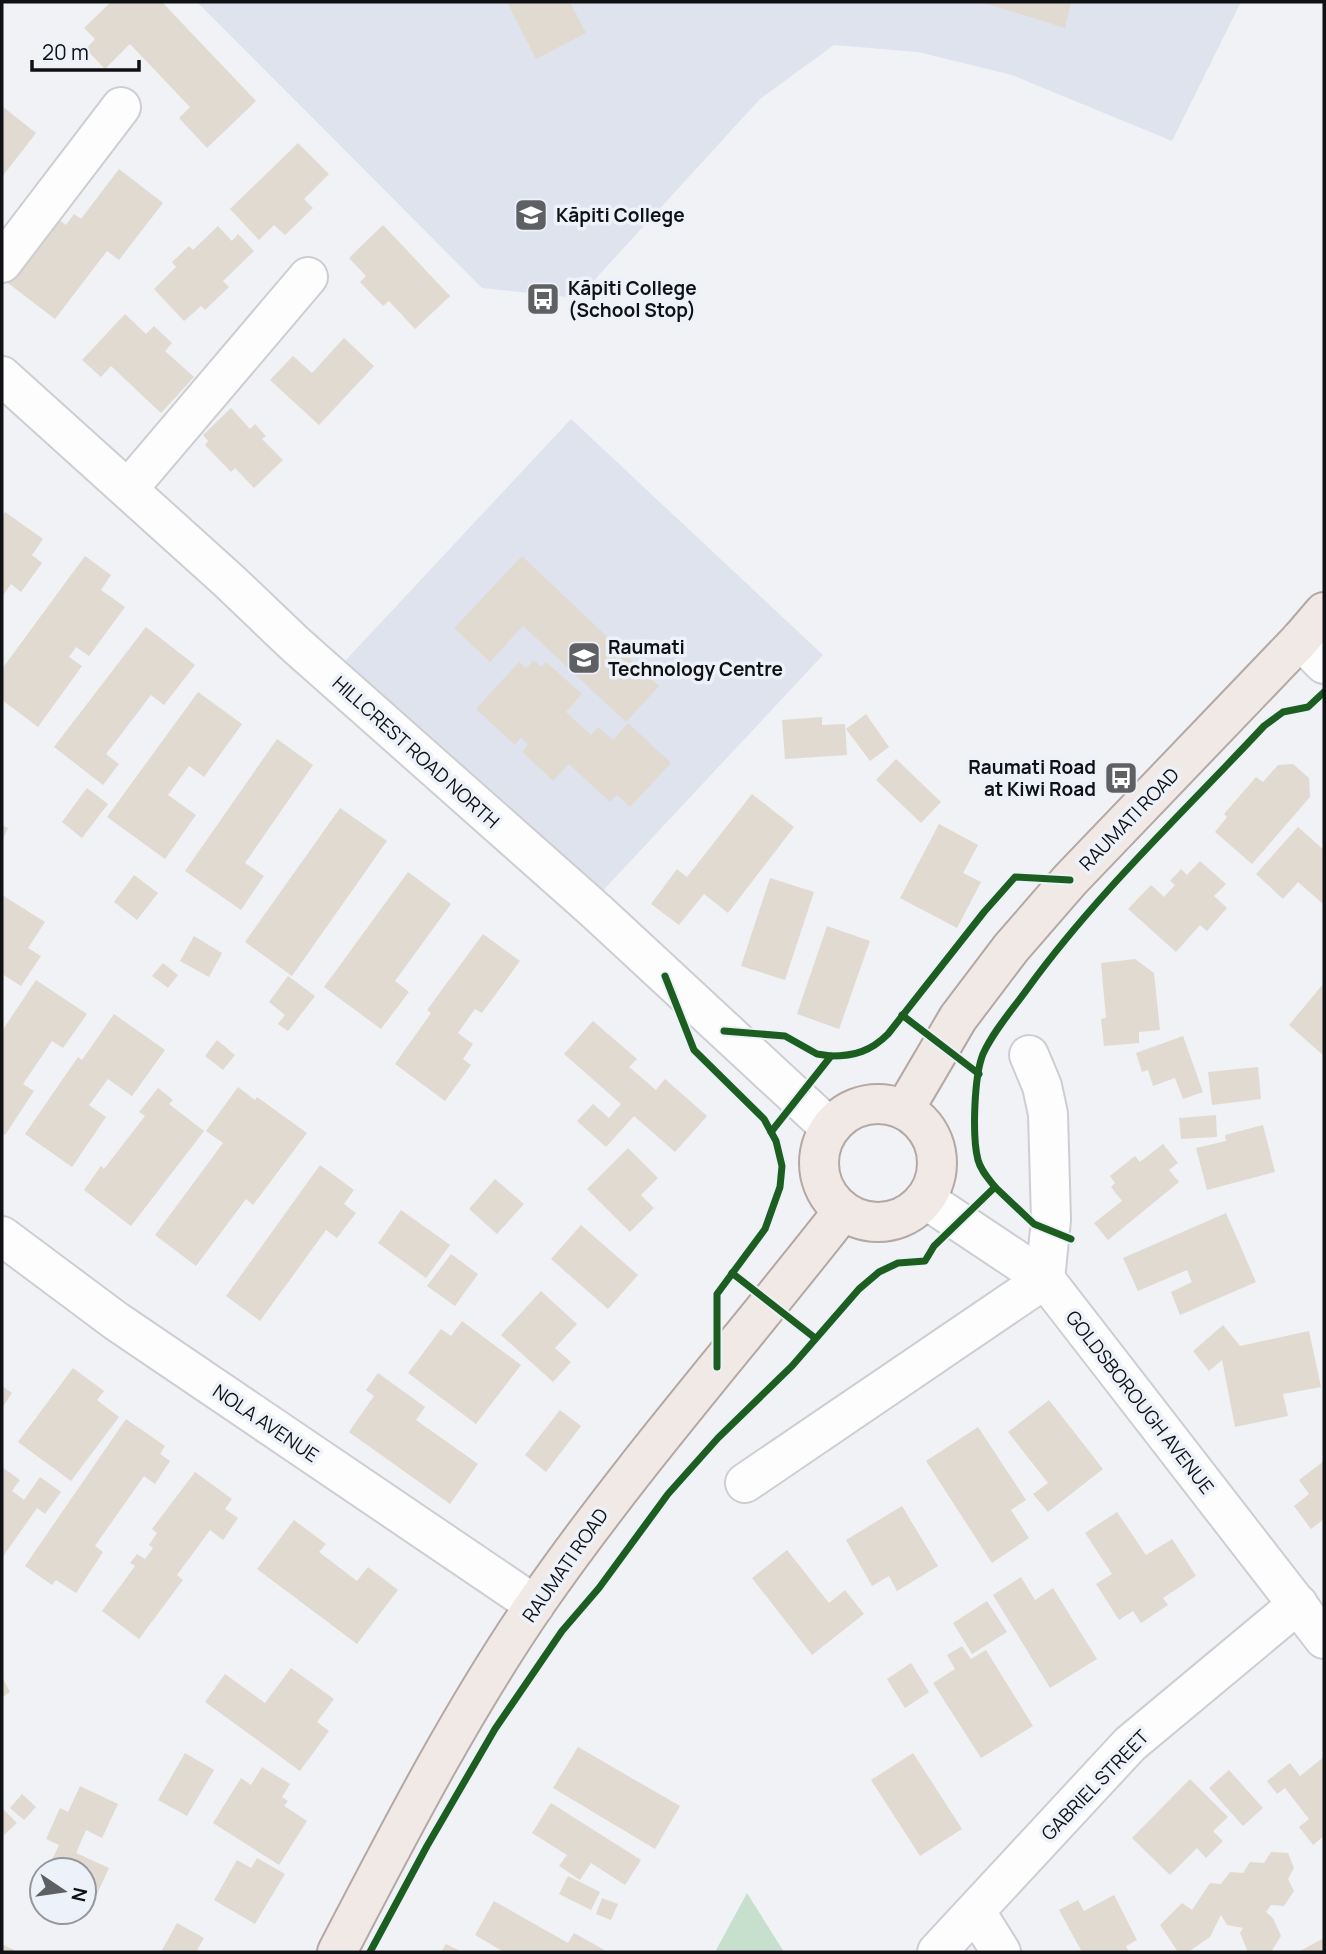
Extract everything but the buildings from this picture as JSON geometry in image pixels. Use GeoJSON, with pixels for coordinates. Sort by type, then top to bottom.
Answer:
{"type":"FeatureCollection","features":[{"type":"Feature","properties":{"kind":"main road","name":"RAUMATI ROAD"},"geometry":{"type":"LineString","coordinates":[[904,1110],[958,1018],[1011,948],[1070,880],[1312,652],[1324,612]]}},
{"type":"Feature","properties":{"kind":"main road"},"geometry":{"type":"LineString","coordinates":[[871,1104],[888,1104],[918,1119],[929,1133],[936,1149],[937,1167],[933,1184],[925,1199],[911,1212],[895,1220],[877,1223],[859,1220],[843,1211],[829,1198],[821,1182],[818,1163],[821,1145],[830,1128],[848,1112],[871,1104]]}},
{"type":"Feature","properties":{"kind":"main road","name":"RAUMATI ROAD"},"geometry":{"type":"LineString","coordinates":[[337,1952],[469,1708],[535,1605],[636,1466],[843,1211]]}},
{"type":"Feature","properties":{"kind":"street"},"geometry":{"type":"LineString","coordinates":[[2,263],[121,107]]}},
{"type":"Feature","properties":{"kind":"street"},"geometry":{"type":"LineString","coordinates":[[128,489],[309,276]]}},
{"type":"Feature","properties":{"kind":"street","name":"HILLCREST ROAD NORTH"},"geometry":{"type":"LineString","coordinates":[[2,376],[295,644],[596,912],[830,1128]]}},
{"type":"Feature","properties":{"kind":"street"},"geometry":{"type":"LineString","coordinates":[[745,1483],[1045,1279],[1051,1220],[1048,1114],[1042,1086],[1029,1055]]}},
{"type":"Feature","properties":{"kind":"street","name":"GOLDSBOROUGH AVENUE"},"geometry":{"type":"LineString","coordinates":[[925,1199],[1045,1279],[1324,1639]]}},
{"type":"Feature","properties":{"kind":"street","name":"NOLA AVENUE"},"geometry":{"type":"LineString","coordinates":[[2,1236],[116,1321],[535,1605]]}},
{"type":"Feature","properties":{"kind":"street","name":"GABRIEL STREET"},"geometry":{"type":"LineString","coordinates":[[937,1952],[1130,1744],[1298,1604]]}},
{"type":"Feature","properties":{"kind":"street"},"geometry":{"type":"LineString","coordinates":[[976,1912],[1001,1952]]}},
{"type":"Feature","properties":{"kind":"shaded area","name":"Kāpiti College"},"geometry":{"type":"Polygon","coordinates":[[[197,2],[1241,2],[1172,141],[1012,75],[918,52],[834,45],[760,99],[578,298],[482,288],[197,2]]]}},
{"type":"Feature","properties":{"kind":"shaded area","name":"Raumati Technology Centre"},"geometry":{"type":"Polygon","coordinates":[[[571,419],[823,655],[596,898],[345,661],[571,419]]]}},
{"type":"Feature","properties":{"kind":"green space"},"geometry":{"type":"Polygon","coordinates":[[[747,1893],[784,1952],[715,1952],[747,1893]]]}},
{"type":"Feature","properties":{"kind":"cycle path"},"geometry":{"type":"LineString","coordinates":[[370,1952],[427,1846],[495,1729],[562,1631],[599,1588],[668,1494],[718,1438],[792,1366],[859,1289],[879,1272],[898,1263],[925,1261],[934,1246],[995,1187],[981,1168],[976,1150],[975,1107],[980,1064],[987,1045],[1028,988],[1112,886],[1264,726],[1283,712],[1308,707],[1324,692]]}},
{"type":"Feature","properties":{"kind":"cycle path"},"geometry":{"type":"LineString","coordinates":[[771,1132],[831,1056],[862,1051],[888,1034],[1015,877],[1070,880]]}},
{"type":"Feature","properties":{"kind":"cycle path"},"geometry":{"type":"LineString","coordinates":[[665,976],[694,1050],[764,1119],[776,1141],[782,1166],[780,1187],[765,1229],[717,1294],[717,1367]]}},
{"type":"Feature","properties":{"kind":"cycle path"},"geometry":{"type":"LineString","coordinates":[[902,1015],[979,1074]]}},
{"type":"Feature","properties":{"kind":"cycle path"},"geometry":{"type":"LineString","coordinates":[[724,1031],[785,1036],[817,1054],[831,1056]]}},
{"type":"Feature","properties":{"kind":"cycle path"},"geometry":{"type":"LineString","coordinates":[[995,1187],[1034,1224],[1071,1239]]}},
{"type":"Feature","properties":{"kind":"cycle path"},"geometry":{"type":"LineString","coordinates":[[732,1273],[815,1338]]}},
{"type":"Feature","properties":{"kind":"place","name":"Kāpiti College"},"geometry":{"type":"Point","coordinates":[531,215]}},
{"type":"Feature","properties":{"kind":"place","name":"Kāpiti College (School Stop)"},"geometry":{"type":"Point","coordinates":[543,299]}},
{"type":"Feature","properties":{"kind":"place","name":"Raumati Technology Centre"},"geometry":{"type":"Point","coordinates":[584,658]}},
{"type":"Feature","properties":{"kind":"place","name":"Raumati Road at Kiwi Road"},"geometry":{"type":"Point","coordinates":[1121,778]}}]}
